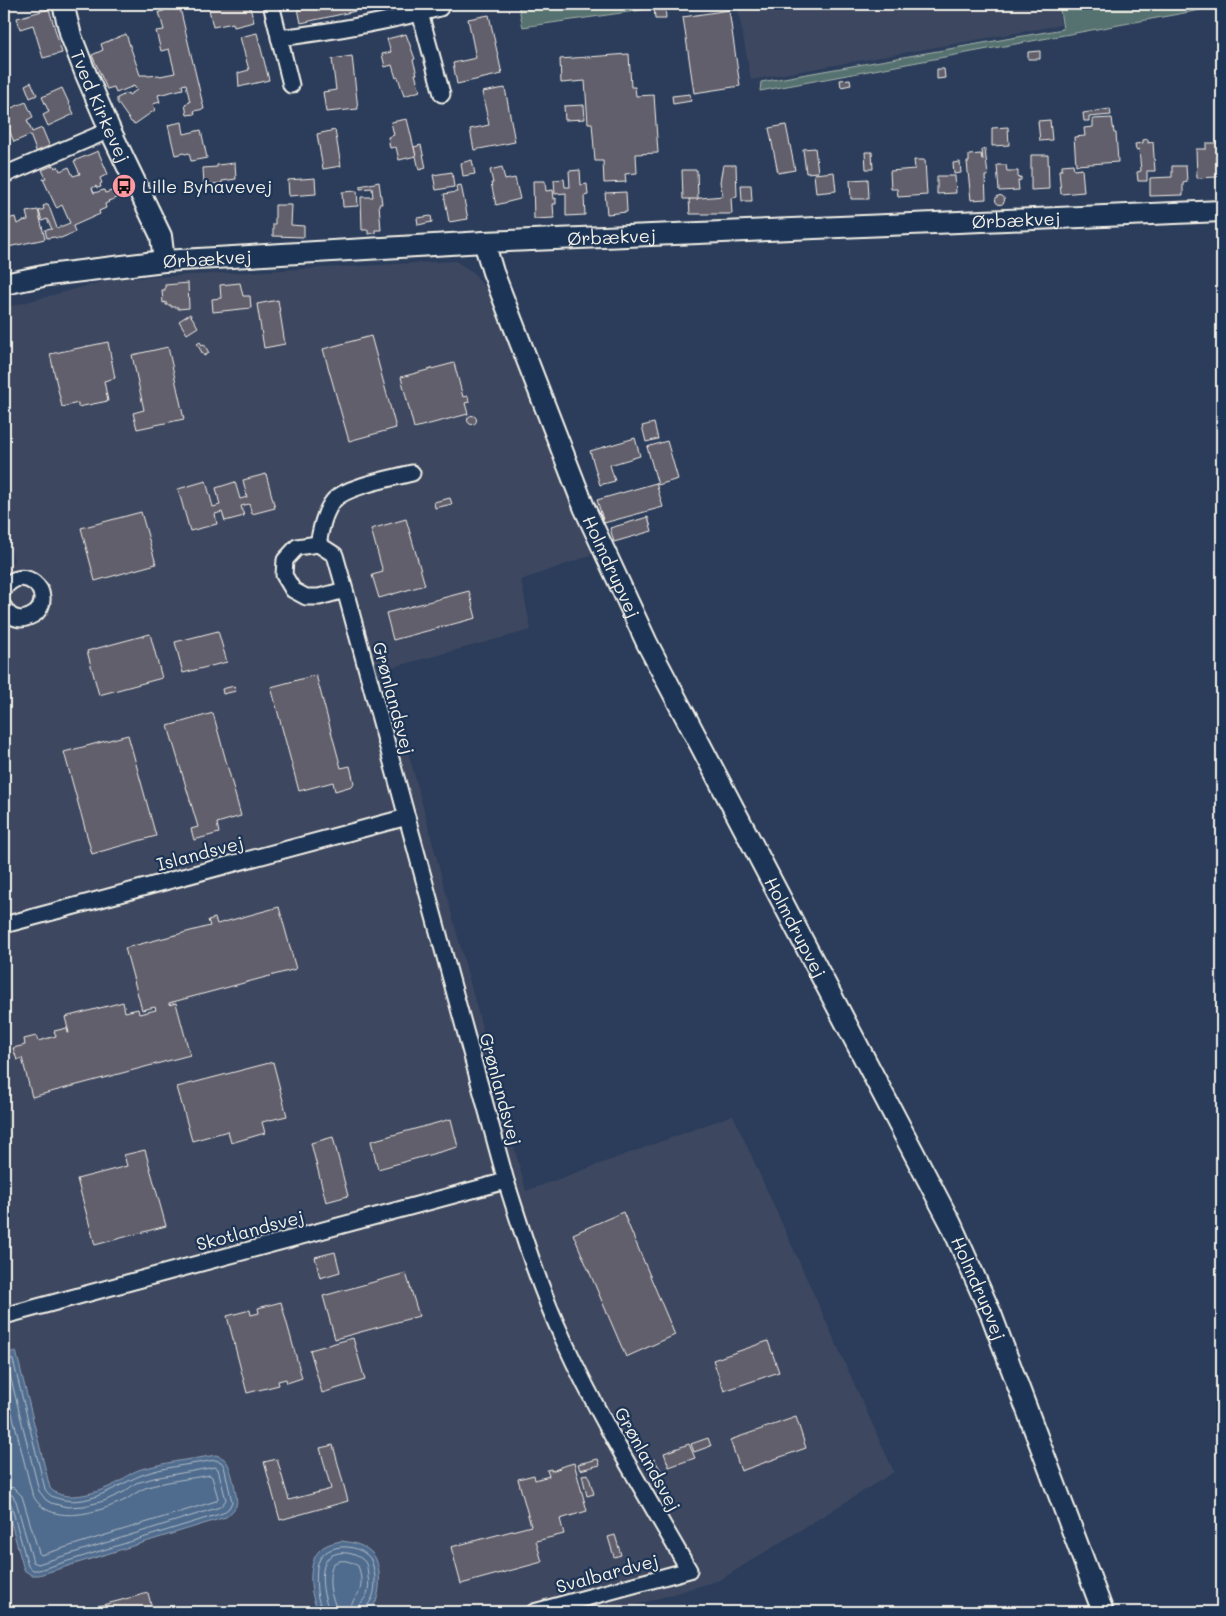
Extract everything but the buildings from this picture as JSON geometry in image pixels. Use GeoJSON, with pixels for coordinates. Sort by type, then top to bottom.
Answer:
{"type":"FeatureCollection","features":[{"type":"Feature","properties":{"kind":"street","name":"Tved Kirkevej"},"geometry":{"type":"LineString","coordinates":[[63,4],[71,36],[85,72],[160,236],[164,261]]}},
{"type":"Feature","properties":{"kind":"street"},"geometry":{"type":"LineString","coordinates":[[271,4],[291,85]]}},
{"type":"Feature","properties":{"kind":"street"},"geometry":{"type":"LineString","coordinates":[[279,38],[334,31],[440,8]]}},
{"type":"Feature","properties":{"kind":"street"},"geometry":{"type":"LineString","coordinates":[[420,13],[442,94]]}},
{"type":"Feature","properties":{"kind":"street"},"geometry":{"type":"LineString","coordinates":[[4,175],[110,130]]}},
{"type":"Feature","properties":{"kind":"street","name":"Ørbækvej"},"geometry":{"type":"LineString","coordinates":[[4,284],[48,275],[164,261],[484,242],[1222,211]]}},
{"type":"Feature","properties":{"kind":"street","name":"Holmdrupvej"},"geometry":{"type":"LineString","coordinates":[[484,242],[496,281],[584,507],[647,643],[951,1224],[991,1314],[1103,1612]]}},
{"type":"Feature","properties":{"kind":"street"},"geometry":{"type":"LineString","coordinates":[[345,590],[319,597],[306,597],[293,590],[284,574],[285,560],[297,547],[318,544],[325,514],[335,499],[352,489],[412,473]]}},
{"type":"Feature","properties":{"kind":"street","name":"Grønlandsvej"},"geometry":{"type":"LineString","coordinates":[[318,544],[335,555],[506,1181],[534,1268],[563,1340],[597,1407],[689,1570]]}},
{"type":"Feature","properties":{"kind":"street"},"geometry":{"type":"LineString","coordinates":[[4,589],[10,582],[24,578],[38,586],[42,594],[42,602],[34,615],[27,618],[19,619],[11,616],[4,607]]}},
{"type":"Feature","properties":{"kind":"street","name":"Islandsvej"},"geometry":{"type":"LineString","coordinates":[[4,926],[407,817]]}},
{"type":"Feature","properties":{"kind":"street","name":"Skotlandsvej"},"geometry":{"type":"LineString","coordinates":[[4,1316],[506,1181]]}},
{"type":"Feature","properties":{"kind":"street","name":"Svalbardvej"},"geometry":{"type":"LineString","coordinates":[[534,1612],[689,1570]]}},
{"type":"Feature","properties":{"kind":"shaded area"},"geometry":{"type":"Polygon","coordinates":[[[737,4],[1057,4],[1061,25],[751,80],[737,4]]]}},
{"type":"Feature","properties":{"kind":"shaded area"},"geometry":{"type":"Polygon","coordinates":[[[455,261],[473,272],[492,297],[592,555],[521,580],[531,630],[386,669],[526,1191],[733,1115],[894,1472],[720,1580],[613,1612],[4,1612],[4,567],[14,561],[4,520],[4,308],[112,279],[455,261]]]}},
{"type":"Feature","properties":{"kind":"green space"},"geometry":{"type":"Polygon","coordinates":[[[518,4],[684,4],[523,27],[518,4]]]}},
{"type":"Feature","properties":{"kind":"green space"},"geometry":{"type":"Polygon","coordinates":[[[1059,4],[1222,4],[1222,6],[760,91],[761,82],[1063,29],[1059,4]]]}},
{"type":"Feature","properties":{"kind":"water"},"geometry":{"type":"Polygon","coordinates":[[[16,1351],[50,1488],[56,1493],[64,1496],[84,1495],[112,1486],[141,1469],[216,1455],[224,1459],[229,1467],[237,1503],[234,1509],[226,1517],[39,1575],[31,1575],[24,1570],[4,1497],[4,1354],[16,1351]]]}},
{"type":"Feature","properties":{"kind":"water"},"geometry":{"type":"Polygon","coordinates":[[[341,1541],[362,1546],[376,1558],[379,1577],[378,1596],[373,1606],[365,1612],[320,1612],[316,1606],[311,1582],[311,1572],[315,1557],[324,1547],[341,1541]]]}},
{"type":"Feature","properties":{"kind":"place","name":"Lille Byhavevej"},"geometry":{"type":"Point","coordinates":[124,186]}}]}
